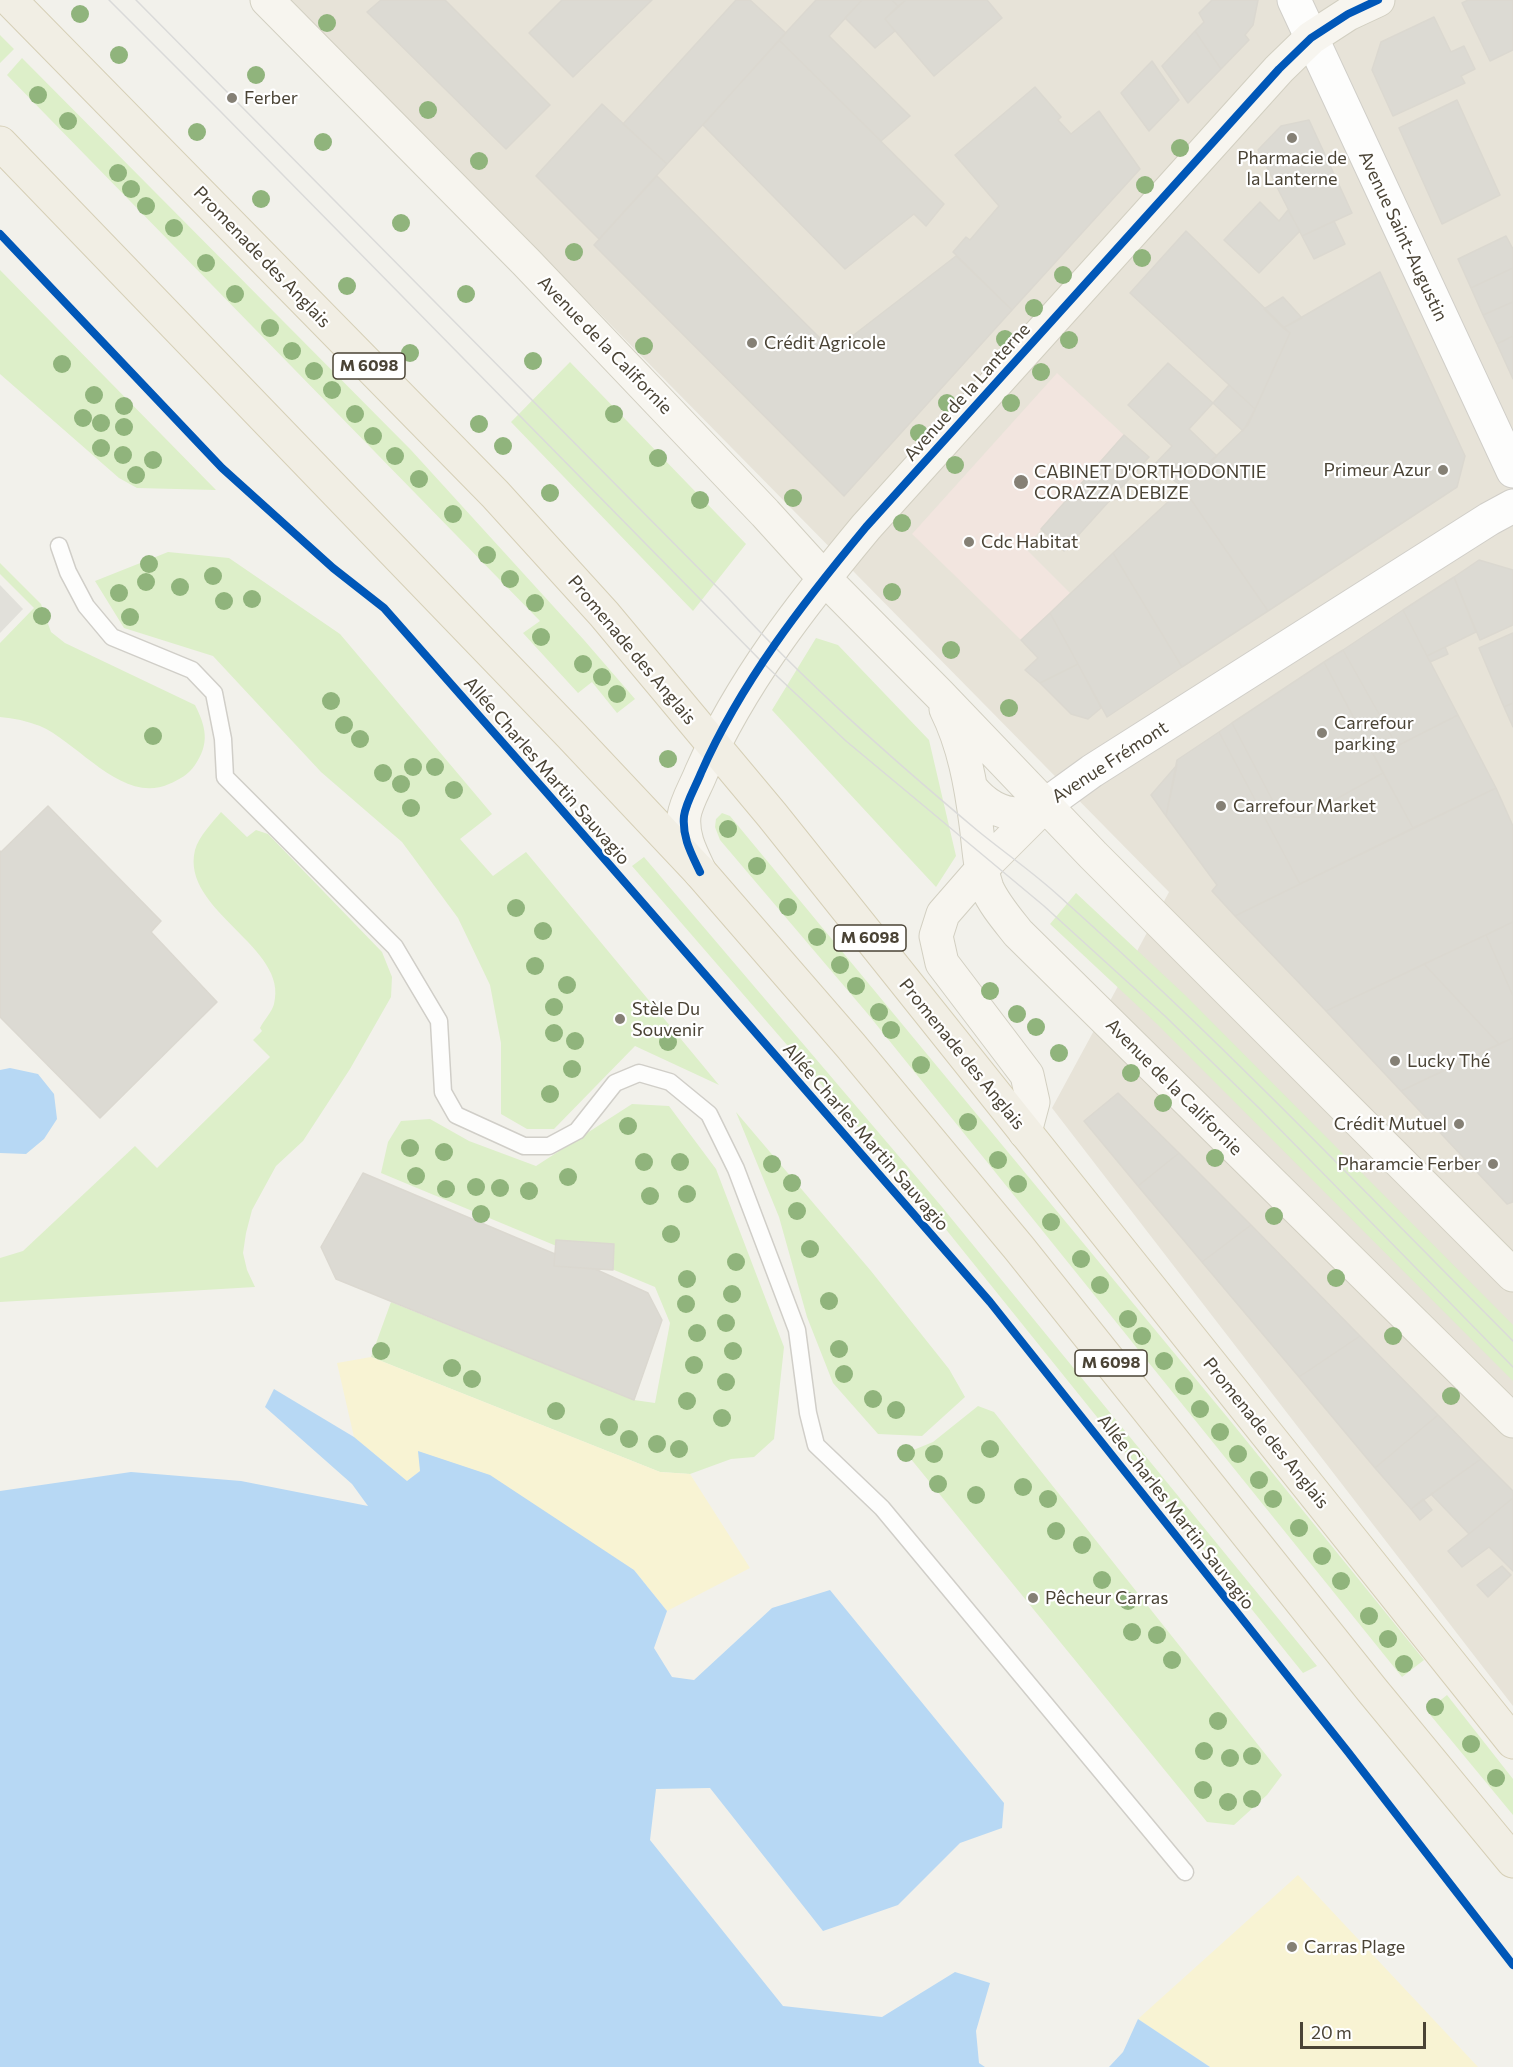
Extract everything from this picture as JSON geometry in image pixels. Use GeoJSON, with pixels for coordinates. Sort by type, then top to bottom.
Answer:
{"type":"FeatureCollection","features":[{"type":"Feature","properties":{"kind":"main road","name":"Promenade des Anglais"},"geometry":{"type":"LineString","coordinates":[[10,0],[495,494],[604,614],[772,815],[1513,1742]]}},
{"type":"Feature","properties":{"kind":"main road","name":"Avenue de la Californie"},"geometry":{"type":"LineString","coordinates":[[267,0],[502,237],[824,578],[1093,855],[1513,1275]]}},
{"type":"Feature","properties":{"kind":"main road","name":"Avenue de la Lanterne"},"geometry":{"type":"LineString","coordinates":[[700,872],[686,841],[684,814],[713,746],[740,696],[824,578],[866,526],[1272,78],[1311,38],[1348,14],[1378,0]]}},
{"type":"Feature","properties":{"kind":"main road","name":"M 6098"},"geometry":{"type":"LineString","coordinates":[[0,143],[570,734],[700,872],[851,1046],[1011,1239],[1357,1671],[1513,1861]]}},
{"type":"Feature","properties":{"kind":"main road","name":"Avenue de la Californie"},"geometry":{"type":"LineString","coordinates":[[939,694],[954,726],[971,788],[981,870],[988,890],[999,909],[1018,933],[1513,1421]]}},
{"type":"Feature","properties":{"kind":"main road"},"geometry":{"type":"LineString","coordinates":[[971,788],[981,800],[994,808],[1006,811],[1023,814],[1045,805]]}},
{"type":"Feature","properties":{"kind":"main road","name":"Avenue Frémont"},"geometry":{"type":"LineString","coordinates":[[1025,1132],[1033,1102],[1027,1075],[942,963],[936,936],[943,914],[981,870],[1045,805]]}},
{"type":"Feature","properties":{"kind":"street","name":"Avenue Saint-Augustin"},"geometry":{"type":"LineString","coordinates":[[1294,0],[1513,471]]}},
{"type":"Feature","properties":{"kind":"street","name":"Avenue Frémont"},"geometry":{"type":"LineString","coordinates":[[1045,805],[1092,771],[1479,525],[1513,506]]}},
{"type":"Feature","properties":{"kind":"lane"},"geometry":{"type":"LineString","coordinates":[[59,546],[68,572],[86,606],[112,638],[192,670],[214,693],[223,739],[225,777],[395,947],[438,1021],[443,1092],[456,1115],[524,1146],[549,1146],[577,1131],[615,1083],[639,1074],[670,1082],[709,1114],[736,1169],[797,1330],[808,1413],[816,1445],[882,1508],[1185,1872]]}},
{"type":"Feature","properties":{"kind":"shaded area"},"geometry":{"type":"Polygon","coordinates":[[[291,0],[1513,0],[1513,1706],[1052,1108],[1169,892],[291,0]]]}},
{"type":"Feature","properties":{"kind":"shaded area","name":"CABINET D'ORTHODONTIE CORAZZA DEBIZE"},"geometry":{"type":"Polygon","coordinates":[[[1057,373],[1124,435],[1025,548],[1070,593],[1021,640],[912,534],[1057,373]]]}},
{"type":"Feature","properties":{"kind":"shaded area"},"geometry":{"type":"Polygon","coordinates":[[[0,585],[23,609],[0,633],[0,585]]]}},
{"type":"Feature","properties":{"kind":"green space"},"geometry":{"type":"Polygon","coordinates":[[[0,35],[14,49],[0,63],[0,35]]]}},
{"type":"Feature","properties":{"kind":"green space"},"geometry":{"type":"Polygon","coordinates":[[[22,58],[411,450],[635,699],[617,713],[592,682],[578,693],[523,633],[540,621],[7,75],[22,58]]]}},
{"type":"Feature","properties":{"kind":"green space"},"geometry":{"type":"Polygon","coordinates":[[[0,270],[216,490],[137,488],[119,478],[0,374],[0,270]]]}},
{"type":"Feature","properties":{"kind":"green space"},"geometry":{"type":"Polygon","coordinates":[[[570,362],[746,544],[693,611],[511,422],[570,362]]]}},
{"type":"Feature","properties":{"kind":"green space"},"geometry":{"type":"Polygon","coordinates":[[[168,552],[229,558],[340,634],[492,814],[460,839],[493,876],[526,852],[719,1085],[635,1046],[554,1129],[527,1129],[501,1114],[501,1043],[490,985],[458,918],[402,842],[321,772],[213,656],[124,628],[95,581],[168,552]]]}},
{"type":"Feature","properties":{"kind":"green space"},"geometry":{"type":"Polygon","coordinates":[[[0,563],[41,604],[51,632],[65,643],[195,705],[205,735],[200,757],[190,771],[169,784],[152,788],[135,786],[102,769],[55,734],[40,726],[0,717],[0,643],[34,608],[0,574],[0,563]]]}},
{"type":"Feature","properties":{"kind":"green space"},"geometry":{"type":"Polygon","coordinates":[[[816,638],[838,645],[929,740],[956,856],[936,887],[772,710],[816,638]]]}},
{"type":"Feature","properties":{"kind":"green space"},"geometry":{"type":"Polygon","coordinates":[[[221,812],[247,837],[256,830],[268,834],[382,952],[392,977],[391,997],[350,1069],[303,1141],[276,1166],[252,1210],[243,1253],[247,1270],[255,1287],[0,1302],[0,1258],[23,1251],[135,1146],[157,1168],[270,1057],[253,1040],[262,1031],[260,1028],[273,1007],[275,984],[266,964],[252,946],[203,892],[195,872],[195,850],[199,840],[221,812]]]}},
{"type":"Feature","properties":{"kind":"green space"},"geometry":{"type":"Polygon","coordinates":[[[722,813],[730,816],[1228,1418],[1424,1660],[1402,1677],[867,1013],[720,840],[715,827],[716,819],[722,813]]]}},
{"type":"Feature","properties":{"kind":"green space"},"geometry":{"type":"Polygon","coordinates":[[[644,857],[942,1207],[1317,1666],[1303,1673],[936,1217],[632,866],[644,857]]]}},
{"type":"Feature","properties":{"kind":"green space"},"geometry":{"type":"Polygon","coordinates":[[[1076,893],[1186,996],[1513,1325],[1513,1381],[1157,1024],[1050,924],[1076,893]]]}},
{"type":"Feature","properties":{"kind":"green space"},"geometry":{"type":"Polygon","coordinates":[[[632,1104],[669,1106],[716,1169],[784,1347],[774,1439],[754,1457],[731,1459],[690,1474],[660,1472],[371,1357],[391,1302],[634,1400],[655,1403],[670,1323],[655,1287],[381,1173],[388,1142],[401,1121],[430,1119],[469,1141],[536,1166],[632,1104]]]}},
{"type":"Feature","properties":{"kind":"green space"},"geometry":{"type":"Polygon","coordinates":[[[736,1112],[871,1271],[949,1369],[965,1397],[922,1436],[878,1434],[833,1383],[807,1317],[779,1217],[736,1112]]]}},
{"type":"Feature","properties":{"kind":"green space"},"geometry":{"type":"Polygon","coordinates":[[[978,1406],[994,1412],[1282,1775],[1267,1795],[1234,1825],[1207,1822],[906,1453],[933,1442],[978,1406]]]}},
{"type":"Feature","properties":{"kind":"green space"},"geometry":{"type":"Polygon","coordinates":[[[1447,1695],[1513,1779],[1513,1815],[1427,1711],[1447,1695]]]}},
{"type":"Feature","properties":{"kind":"sand"},"geometry":{"type":"Polygon","coordinates":[[[371,1357],[660,1472],[690,1474],[750,1568],[667,1611],[634,1570],[588,1541],[419,1452],[420,1471],[407,1481],[354,1437],[337,1363],[371,1357]]]}},
{"type":"Feature","properties":{"kind":"sand","name":"Carras Plage"},"geometry":{"type":"Polygon","coordinates":[[[1298,1875],[1478,2067],[1210,2067],[1138,2019],[1298,1875]]]}},
{"type":"Feature","properties":{"kind":"water"},"geometry":{"type":"Polygon","coordinates":[[[10,1068],[38,1074],[54,1094],[57,1119],[44,1139],[26,1154],[0,1153],[0,1070],[10,1068]]]}},
{"type":"Feature","properties":{"kind":"water"},"geometry":{"type":"Polygon","coordinates":[[[274,1389],[354,1437],[407,1481],[420,1471],[418,1451],[490,1475],[634,1570],[667,1611],[654,1648],[672,1677],[694,1680],[772,1608],[830,1590],[1004,1803],[1002,1828],[960,1843],[898,1905],[823,1931],[710,1788],[656,1789],[650,1840],[783,2006],[882,2017],[955,1972],[990,1983],[976,2031],[979,2063],[985,2067],[0,2067],[0,1491],[131,1472],[241,1481],[368,1506],[352,1484],[265,1407],[274,1389]]]}},
{"type":"Feature","properties":{"kind":"water"},"geometry":{"type":"Polygon","coordinates":[[[1138,2019],[1210,2067],[1109,2067],[1123,2052],[1138,2019]]]}},
{"type":"Feature","properties":{"kind":"building"},"geometry":{"type":"Polygon","coordinates":[[[381,0],[445,0],[550,105],[506,149],[367,12],[381,0]]]}},
{"type":"Feature","properties":{"kind":"building"},"geometry":{"type":"Polygon","coordinates":[[[562,0],[652,0],[573,77],[529,33],[562,0]]]}},
{"type":"Feature","properties":{"kind":"building"},"geometry":{"type":"Polygon","coordinates":[[[736,0],[750,0],[786,33],[667,164],[623,124],[736,0]]]}},
{"type":"Feature","properties":{"kind":"building"},"geometry":{"type":"Polygon","coordinates":[[[816,0],[862,0],[829,36],[910,116],[881,141],[779,40],[816,0]]]}},
{"type":"Feature","properties":{"kind":"building"},"geometry":{"type":"Polygon","coordinates":[[[862,0],[892,0],[898,6],[885,19],[895,31],[875,48],[845,18],[862,0]]]}},
{"type":"Feature","properties":{"kind":"building"},"geometry":{"type":"Polygon","coordinates":[[[892,0],[906,0],[898,6],[892,0]]]}},
{"type":"Feature","properties":{"kind":"building"},"geometry":{"type":"Polygon","coordinates":[[[906,0],[987,0],[1002,18],[934,76],[885,19],[906,0]]]}},
{"type":"Feature","properties":{"kind":"building"},"geometry":{"type":"Polygon","coordinates":[[[1212,0],[1258,0],[1253,25],[1245,35],[1249,40],[1221,69],[1195,31],[1204,22],[1199,13],[1212,0]]]}},
{"type":"Feature","properties":{"kind":"building"},"geometry":{"type":"Polygon","coordinates":[[[1468,0],[1513,0],[1513,50],[1490,61],[1462,3],[1468,0]]]}},
{"type":"Feature","properties":{"kind":"building"},"geometry":{"type":"Polygon","coordinates":[[[1434,17],[1451,52],[1464,46],[1475,69],[1461,76],[1465,83],[1393,116],[1372,70],[1381,42],[1434,17]]]}},
{"type":"Feature","properties":{"kind":"building"},"geometry":{"type":"Polygon","coordinates":[[[1195,31],[1221,69],[1188,103],[1162,66],[1195,31]]]}},
{"type":"Feature","properties":{"kind":"building"},"geometry":{"type":"Polygon","coordinates":[[[779,40],[944,204],[926,226],[914,214],[845,269],[703,125],[779,40]]]}},
{"type":"Feature","properties":{"kind":"building"},"geometry":{"type":"Polygon","coordinates":[[[1152,61],[1179,100],[1149,131],[1121,93],[1152,61]]]}},
{"type":"Feature","properties":{"kind":"building"},"geometry":{"type":"Polygon","coordinates":[[[1035,87],[1061,117],[1058,120],[1071,134],[1099,111],[1140,169],[1012,310],[953,252],[966,237],[970,240],[999,206],[955,155],[1035,87]]]}},
{"type":"Feature","properties":{"kind":"building"},"geometry":{"type":"Polygon","coordinates":[[[1457,100],[1500,195],[1442,224],[1399,128],[1457,100]]]}},
{"type":"Feature","properties":{"kind":"building"},"geometry":{"type":"Polygon","coordinates":[[[602,104],[667,164],[599,239],[536,176],[602,104]]]}},
{"type":"Feature","properties":{"kind":"building"},"geometry":{"type":"Polygon","coordinates":[[[1309,120],[1352,213],[1302,236],[1258,150],[1281,126],[1309,120]]]}},
{"type":"Feature","properties":{"kind":"building"},"geometry":{"type":"Polygon","coordinates":[[[657,176],[833,351],[956,256],[1012,310],[844,496],[594,245],[657,176]]]}},
{"type":"Feature","properties":{"kind":"building"},"geometry":{"type":"Polygon","coordinates":[[[1260,202],[1279,221],[1288,210],[1300,231],[1259,273],[1224,240],[1260,202]]]}},
{"type":"Feature","properties":{"kind":"building"},"geometry":{"type":"Polygon","coordinates":[[[1334,221],[1345,244],[1314,259],[1302,236],[1334,221]]]}},
{"type":"Feature","properties":{"kind":"building"},"geometry":{"type":"Polygon","coordinates":[[[1186,231],[1290,333],[1255,409],[1130,293],[1186,231]]]}},
{"type":"Feature","properties":{"kind":"building"},"geometry":{"type":"Polygon","coordinates":[[[1506,236],[1513,249],[1513,268],[1471,288],[1458,259],[1506,236]]]}},
{"type":"Feature","properties":{"kind":"building"},"geometry":{"type":"Polygon","coordinates":[[[1513,268],[1513,302],[1483,315],[1471,288],[1513,268]]]}},
{"type":"Feature","properties":{"kind":"building"},"geometry":{"type":"Polygon","coordinates":[[[1380,272],[1465,456],[1457,487],[1268,611],[1183,488],[1248,425],[1290,333],[1283,328],[1380,272]]]}},
{"type":"Feature","properties":{"kind":"building"},"geometry":{"type":"Polygon","coordinates":[[[1283,297],[1302,318],[1283,328],[1264,309],[1283,297]]]}},
{"type":"Feature","properties":{"kind":"building"},"geometry":{"type":"Polygon","coordinates":[[[1513,302],[1513,336],[1497,344],[1483,315],[1513,302]]]}},
{"type":"Feature","properties":{"kind":"building"},"geometry":{"type":"Polygon","coordinates":[[[1513,336],[1513,379],[1497,344],[1513,336]]]}},
{"type":"Feature","properties":{"kind":"building"},"geometry":{"type":"Polygon","coordinates":[[[1168,363],[1213,403],[1189,429],[1217,456],[1183,488],[1155,464],[1172,446],[1128,405],[1168,363]]]}},
{"type":"Feature","properties":{"kind":"building"},"geometry":{"type":"Polygon","coordinates":[[[1229,385],[1255,409],[1243,431],[1213,403],[1229,385]]]}},
{"type":"Feature","properties":{"kind":"building"},"geometry":{"type":"Polygon","coordinates":[[[1124,435],[1149,457],[1064,551],[1041,529],[1124,435]]]}},
{"type":"Feature","properties":{"kind":"building"},"geometry":{"type":"Polygon","coordinates":[[[1183,488],[1268,611],[1182,667],[1113,553],[1183,488]]]}},
{"type":"Feature","properties":{"kind":"building"},"geometry":{"type":"Polygon","coordinates":[[[1113,553],[1182,667],[1107,717],[1050,613],[1113,553]]]}},
{"type":"Feature","properties":{"kind":"building"},"geometry":{"type":"Polygon","coordinates":[[[1479,560],[1513,570],[1513,625],[1480,640],[1454,577],[1479,560]]]}},
{"type":"Feature","properties":{"kind":"building"},"geometry":{"type":"Polygon","coordinates":[[[1454,577],[1476,632],[1427,656],[1403,610],[1454,577]]]}},
{"type":"Feature","properties":{"kind":"building"},"geometry":{"type":"Polygon","coordinates":[[[1403,610],[1458,715],[1397,746],[1343,650],[1403,610]]]}},
{"type":"Feature","properties":{"kind":"building"},"geometry":{"type":"Polygon","coordinates":[[[1050,613],[1078,664],[1040,683],[1025,670],[1038,658],[1021,640],[1050,613]]]}},
{"type":"Feature","properties":{"kind":"building"},"geometry":{"type":"Polygon","coordinates":[[[1513,633],[1513,703],[1504,707],[1479,648],[1513,633]]]}},
{"type":"Feature","properties":{"kind":"building"},"geometry":{"type":"Polygon","coordinates":[[[1445,647],[1448,654],[1430,662],[1427,656],[1445,647]]]}},
{"type":"Feature","properties":{"kind":"building"},"geometry":{"type":"Polygon","coordinates":[[[1343,650],[1397,746],[1458,715],[1496,788],[1413,828],[1324,662],[1343,650]]]}},
{"type":"Feature","properties":{"kind":"building"},"geometry":{"type":"Polygon","coordinates":[[[1324,662],[1383,773],[1304,817],[1293,817],[1275,805],[1232,723],[1324,662]]]}},
{"type":"Feature","properties":{"kind":"building"},"geometry":{"type":"Polygon","coordinates":[[[1078,664],[1101,708],[1088,719],[1071,714],[1040,683],[1078,664]]]}},
{"type":"Feature","properties":{"kind":"building"},"geometry":{"type":"Polygon","coordinates":[[[1513,703],[1513,727],[1504,707],[1513,703]]]}},
{"type":"Feature","properties":{"kind":"building"},"geometry":{"type":"Polygon","coordinates":[[[1232,723],[1275,805],[1287,815],[1304,817],[1383,773],[1413,828],[1300,884],[1219,732],[1232,723]]]}},
{"type":"Feature","properties":{"kind":"building"},"geometry":{"type":"Polygon","coordinates":[[[1219,732],[1300,884],[1235,916],[1212,891],[1217,885],[1166,816],[1177,760],[1219,732]]]}},
{"type":"Feature","properties":{"kind":"building"},"geometry":{"type":"Polygon","coordinates":[[[1177,765],[1166,816],[1151,795],[1177,765]]]}},
{"type":"Feature","properties":{"kind":"building"},"geometry":{"type":"Polygon","coordinates":[[[1496,788],[1513,826],[1513,922],[1326,1011],[1235,916],[1496,788]]]}},
{"type":"Feature","properties":{"kind":"building"},"geometry":{"type":"Polygon","coordinates":[[[48,806],[161,921],[151,932],[217,1002],[100,1118],[0,1017],[0,851],[48,806]]]}},
{"type":"Feature","properties":{"kind":"building"},"geometry":{"type":"Polygon","coordinates":[[[1513,922],[1513,996],[1486,935],[1513,922]]]}},
{"type":"Feature","properties":{"kind":"building"},"geometry":{"type":"Polygon","coordinates":[[[1486,935],[1513,996],[1513,1038],[1499,1044],[1424,964],[1486,935]]]}},
{"type":"Feature","properties":{"kind":"building"},"geometry":{"type":"Polygon","coordinates":[[[1424,964],[1499,1044],[1401,1091],[1326,1011],[1424,964]]]}},
{"type":"Feature","properties":{"kind":"building"},"geometry":{"type":"Polygon","coordinates":[[[1513,1038],[1513,1202],[1507,1204],[1401,1091],[1513,1038]]]}},
{"type":"Feature","properties":{"kind":"building"},"geometry":{"type":"Polygon","coordinates":[[[1118,1093],[1179,1153],[1138,1186],[1084,1121],[1118,1093]]]}},
{"type":"Feature","properties":{"kind":"building"},"geometry":{"type":"Polygon","coordinates":[[[1179,1153],[1251,1225],[1202,1262],[1138,1186],[1179,1153]]]}},
{"type":"Feature","properties":{"kind":"building"},"geometry":{"type":"Polygon","coordinates":[[[363,1173],[555,1254],[554,1266],[595,1269],[648,1293],[662,1320],[634,1400],[336,1279],[321,1247],[363,1173]]]}},
{"type":"Feature","properties":{"kind":"building"},"geometry":{"type":"Polygon","coordinates":[[[1251,1225],[1360,1336],[1299,1377],[1202,1262],[1251,1225]]]}},
{"type":"Feature","properties":{"kind":"building"},"geometry":{"type":"Polygon","coordinates":[[[556,1240],[614,1244],[613,1270],[554,1266],[556,1240]]]}},
{"type":"Feature","properties":{"kind":"building"},"geometry":{"type":"Polygon","coordinates":[[[1360,1336],[1438,1415],[1375,1468],[1299,1377],[1360,1336]]]}},
{"type":"Feature","properties":{"kind":"building"},"geometry":{"type":"Polygon","coordinates":[[[1438,1415],[1481,1459],[1411,1509],[1375,1468],[1438,1415]]]}},
{"type":"Feature","properties":{"kind":"building"},"geometry":{"type":"Polygon","coordinates":[[[1481,1459],[1513,1491],[1513,1498],[1469,1534],[1431,1494],[1481,1459]]]}},
{"type":"Feature","properties":{"kind":"building"},"geometry":{"type":"Polygon","coordinates":[[[1513,1498],[1513,1571],[1489,1547],[1462,1567],[1448,1551],[1513,1498]]]}},
{"type":"Feature","properties":{"kind":"building"},"geometry":{"type":"Polygon","coordinates":[[[1423,1499],[1432,1510],[1420,1520],[1411,1509],[1423,1499]]]}},
{"type":"Feature","properties":{"kind":"building"},"geometry":{"type":"Polygon","coordinates":[[[1502,1566],[1511,1575],[1488,1597],[1477,1585],[1502,1566]]]}},
{"type":"Feature","properties":{"kind":"tram line"},"geometry":{"type":"LineString","coordinates":[[109,0],[763,663],[846,741],[1044,906],[1166,1017],[1261,1110],[1513,1367]]}},
{"type":"Feature","properties":{"kind":"tram line"},"geometry":{"type":"LineString","coordinates":[[136,0],[787,660],[913,776],[1030,871],[1118,949],[1289,1115],[1513,1341]]}},
{"type":"Feature","properties":{"kind":"cycle path"},"geometry":{"type":"LineString","coordinates":[[700,872],[684,831],[684,816],[689,800],[717,739],[754,675],[819,585],[866,527],[1279,69],[1311,38],[1348,14],[1378,0]]}},
{"type":"Feature","properties":{"kind":"cycle path","name":"Allée Charles Martin Sauvagio"},"geometry":{"type":"LineString","coordinates":[[0,234],[222,468],[333,568],[384,608],[547,793],[990,1302],[1348,1752],[1513,1965]]}},
{"type":"Feature","properties":{"kind":"place","name":"Ferber"},"geometry":{"type":"Point","coordinates":[232,98]}},
{"type":"Feature","properties":{"kind":"place","name":"Pharmacie de la Lanterne"},"geometry":{"type":"Point","coordinates":[1292,138]}},
{"type":"Feature","properties":{"kind":"place","name":"Crédit Agricole"},"geometry":{"type":"Point","coordinates":[752,343]}},
{"type":"Feature","properties":{"kind":"place","name":"Primeur Azur"},"geometry":{"type":"Point","coordinates":[1443,470]}},
{"type":"Feature","properties":{"kind":"place","name":"CABINET D'ORTHODONTIE CORAZZA DEBIZE"},"geometry":{"type":"Point","coordinates":[1021,482]}},
{"type":"Feature","properties":{"kind":"place","name":"Cdc Habitat"},"geometry":{"type":"Point","coordinates":[969,542]}},
{"type":"Feature","properties":{"kind":"place","name":"Carrefour parking"},"geometry":{"type":"Point","coordinates":[1322,733]}},
{"type":"Feature","properties":{"kind":"place","name":"Carrefour Market"},"geometry":{"type":"Point","coordinates":[1221,806]}},
{"type":"Feature","properties":{"kind":"place","name":"Stèle Du Souvenir"},"geometry":{"type":"Point","coordinates":[620,1019]}},
{"type":"Feature","properties":{"kind":"place","name":"Lucky Thé"},"geometry":{"type":"Point","coordinates":[1395,1061]}},
{"type":"Feature","properties":{"kind":"place","name":"Crédit Mutuel"},"geometry":{"type":"Point","coordinates":[1459,1124]}},
{"type":"Feature","properties":{"kind":"place","name":"Pharamcie Ferber"},"geometry":{"type":"Point","coordinates":[1493,1164]}},
{"type":"Feature","properties":{"kind":"place","name":"Pêcheur Carras"},"geometry":{"type":"Point","coordinates":[1033,1598]}},
{"type":"Feature","properties":{"kind":"place","name":"Carras Plage"},"geometry":{"type":"Point","coordinates":[1292,1947]}}]}
